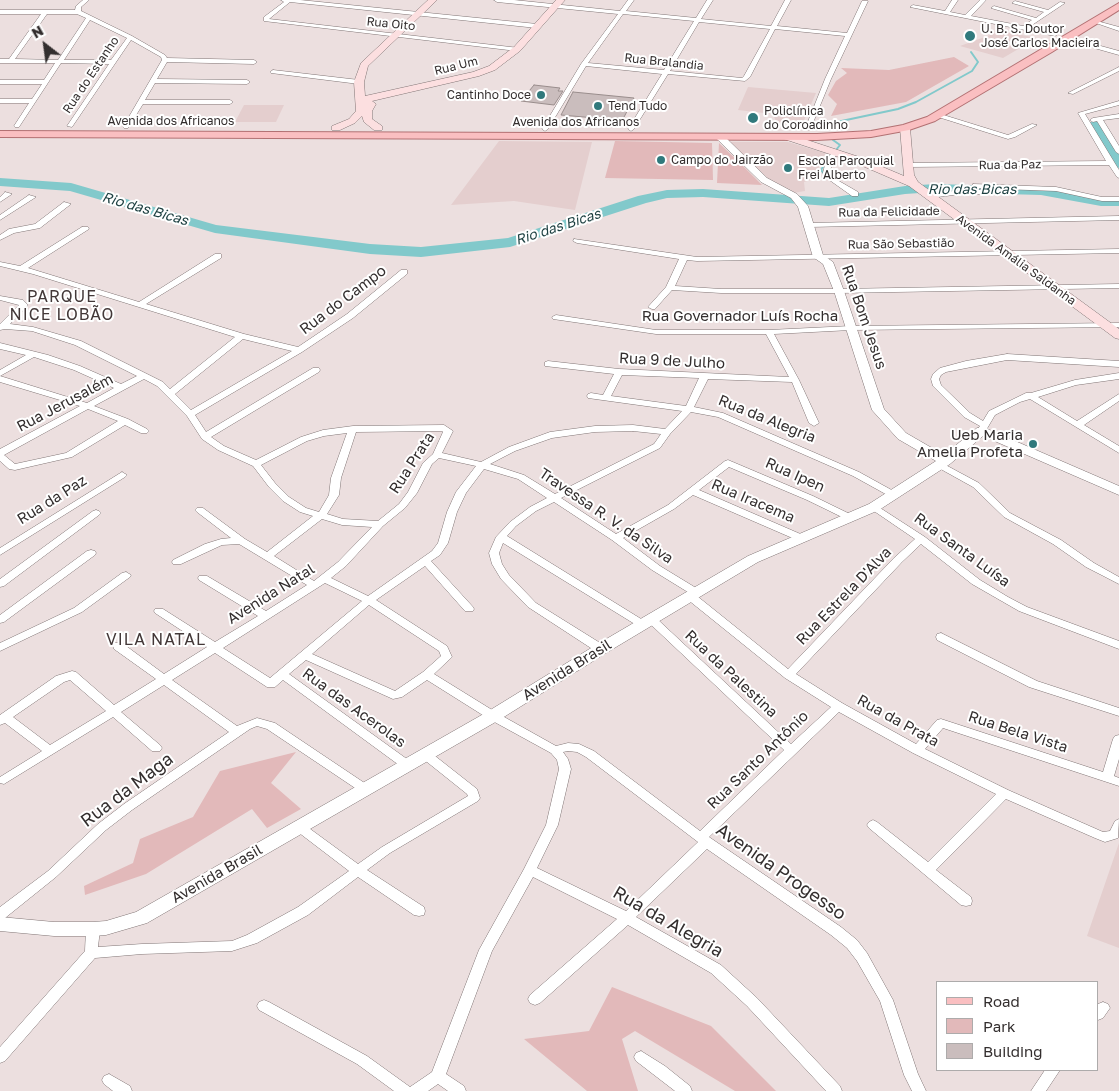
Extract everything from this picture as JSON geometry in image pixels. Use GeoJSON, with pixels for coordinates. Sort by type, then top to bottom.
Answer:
{"type":"FeatureCollection","features":[{"type":"Feature","properties":{"kind":"main road"},"geometry":{"type":"LineString","coordinates":[[336,128],[352,121],[359,115],[362,106],[359,82],[364,65],[433,0]]}},
{"type":"Feature","properties":{"kind":"main road","name":"Avenida dos Africanos"},"geometry":{"type":"LineString","coordinates":[[0,134],[720,137],[785,133],[808,129],[861,127],[906,118],[927,109],[1113,0]]}},
{"type":"Feature","properties":{"kind":"main road","name":"Rua Um"},"geometry":{"type":"LineString","coordinates":[[360,98],[369,99],[383,96],[484,72],[497,66],[517,49],[558,3]]}},
{"type":"Feature","properties":{"kind":"main road","name":"Avenida dos Africanos"},"geometry":{"type":"LineString","coordinates":[[0,126],[687,129],[855,136],[905,128],[937,115],[1068,39],[1119,6]]}},
{"type":"Feature","properties":{"kind":"main road"},"geometry":{"type":"LineString","coordinates":[[1049,50],[1058,40],[1052,36]]}},
{"type":"Feature","properties":{"kind":"main road"},"geometry":{"type":"LineString","coordinates":[[988,86],[990,82],[1007,72],[998,67]]}},
{"type":"Feature","properties":{"kind":"main road"},"geometry":{"type":"LineString","coordinates":[[378,128],[369,123],[366,116],[370,105],[383,96]]}},
{"type":"Feature","properties":{"kind":"main road"},"geometry":{"type":"LineString","coordinates":[[286,135],[287,130],[301,127]]}},
{"type":"Feature","properties":{"kind":"main road"},"geometry":{"type":"LineString","coordinates":[[407,135],[436,131],[439,128]]}},
{"type":"Feature","properties":{"kind":"main road"},"geometry":{"type":"LineString","coordinates":[[905,128],[914,182]]}},
{"type":"Feature","properties":{"kind":"main road"},"geometry":{"type":"LineString","coordinates":[[648,136],[686,133],[688,132],[687,129]]}},
{"type":"Feature","properties":{"kind":"main road","name":"Avenida Amália Saldanha"},"geometry":{"type":"LineString","coordinates":[[785,133],[914,182],[1119,335]]}},
{"type":"Feature","properties":{"kind":"street"},"geometry":{"type":"LineString","coordinates":[[78,12],[78,7],[86,0]]}},
{"type":"Feature","properties":{"kind":"street"},"geometry":{"type":"LineString","coordinates":[[284,0],[537,26]]}},
{"type":"Feature","properties":{"kind":"street","name":"Rua Oito"},"geometry":{"type":"LineString","coordinates":[[288,0],[266,20],[270,22],[517,49]]}},
{"type":"Feature","properties":{"kind":"street"},"geometry":{"type":"LineString","coordinates":[[497,0],[558,3],[622,12],[848,35]]}},
{"type":"Feature","properties":{"kind":"street"},"geometry":{"type":"LineString","coordinates":[[545,128],[584,64],[631,0]]}},
{"type":"Feature","properties":{"kind":"street"},"geometry":{"type":"LineString","coordinates":[[631,129],[710,0]]}},
{"type":"Feature","properties":{"kind":"street"},"geometry":{"type":"LineString","coordinates":[[773,28],[788,0]]}},
{"type":"Feature","properties":{"kind":"street"},"geometry":{"type":"LineString","coordinates":[[947,13],[955,0]]}},
{"type":"Feature","properties":{"kind":"street"},"geometry":{"type":"LineString","coordinates":[[967,17],[983,0]]}},
{"type":"Feature","properties":{"kind":"street"},"geometry":{"type":"LineString","coordinates":[[1024,28],[1062,3],[1052,0]]}},
{"type":"Feature","properties":{"kind":"street"},"geometry":{"type":"LineString","coordinates":[[808,129],[848,35],[865,1]]}},
{"type":"Feature","properties":{"kind":"street"},"geometry":{"type":"LineString","coordinates":[[1015,4],[1049,12]]}},
{"type":"Feature","properties":{"kind":"street"},"geometry":{"type":"LineString","coordinates":[[913,7],[1024,28],[1052,36]]}},
{"type":"Feature","properties":{"kind":"street"},"geometry":{"type":"LineString","coordinates":[[994,8],[1037,20]]}},
{"type":"Feature","properties":{"kind":"street"},"geometry":{"type":"LineString","coordinates":[[0,12],[78,12],[130,37],[162,56],[165,60],[254,62]]}},
{"type":"Feature","properties":{"kind":"street"},"geometry":{"type":"LineString","coordinates":[[11,62],[45,12]]}},
{"type":"Feature","properties":{"kind":"street"},"geometry":{"type":"LineString","coordinates":[[17,126],[89,17]]}},
{"type":"Feature","properties":{"kind":"street"},"geometry":{"type":"LineString","coordinates":[[1094,21],[1119,29]]}},
{"type":"Feature","properties":{"kind":"street","name":"Rua Bralandia"},"geometry":{"type":"LineString","coordinates":[[584,64],[743,80],[748,77],[773,28]]}},
{"type":"Feature","properties":{"kind":"street","name":"Rua do Estanho"},"geometry":{"type":"LineString","coordinates":[[70,126],[130,37]]}},
{"type":"Feature","properties":{"kind":"street"},"geometry":{"type":"LineString","coordinates":[[1068,39],[1119,53]]}},
{"type":"Feature","properties":{"kind":"street"},"geometry":{"type":"LineString","coordinates":[[126,126],[142,102],[165,60]]}},
{"type":"Feature","properties":{"kind":"street"},"geometry":{"type":"LineString","coordinates":[[0,61],[112,62]]}},
{"type":"Feature","properties":{"kind":"street"},"geometry":{"type":"LineString","coordinates":[[1071,93],[1119,69]]}},
{"type":"Feature","properties":{"kind":"street"},"geometry":{"type":"LineString","coordinates":[[273,72],[359,82]]}},
{"type":"Feature","properties":{"kind":"street"},"geometry":{"type":"LineString","coordinates":[[152,81],[247,82]]}},
{"type":"Feature","properties":{"kind":"street"},"geometry":{"type":"LineString","coordinates":[[0,82],[46,82]]}},
{"type":"Feature","properties":{"kind":"street"},"geometry":{"type":"LineString","coordinates":[[0,101],[32,101]]}},
{"type":"Feature","properties":{"kind":"street"},"geometry":{"type":"LineString","coordinates":[[142,102],[230,102]]}},
{"type":"Feature","properties":{"kind":"street"},"geometry":{"type":"LineString","coordinates":[[1119,103],[1082,111],[1085,122],[1119,176]]}},
{"type":"Feature","properties":{"kind":"street"},"geometry":{"type":"LineString","coordinates":[[937,115],[1008,137],[1034,125]]}},
{"type":"Feature","properties":{"kind":"street"},"geometry":{"type":"LineString","coordinates":[[1085,122],[1119,116]]}},
{"type":"Feature","properties":{"kind":"street"},"geometry":{"type":"LineString","coordinates":[[1098,119],[1119,152]]}},
{"type":"Feature","properties":{"kind":"street","name":"Rua Bom Jesus"},"geometry":{"type":"LineString","coordinates":[[720,137],[764,180],[797,200],[805,209],[818,257],[828,262],[881,415],[902,436],[942,463]]}},
{"type":"Feature","properties":{"kind":"street"},"geometry":{"type":"LineString","coordinates":[[835,152],[829,161],[826,173],[830,178],[855,194]]}},
{"type":"Feature","properties":{"kind":"street","name":"Rua da Paz"},"geometry":{"type":"LineString","coordinates":[[914,182],[1111,163]]}},
{"type":"Feature","properties":{"kind":"street"},"geometry":{"type":"LineString","coordinates":[[914,182],[962,192],[1048,190]]}},
{"type":"Feature","properties":{"kind":"street"},"geometry":{"type":"LineString","coordinates":[[976,186],[1068,191],[1102,200],[1119,199]]}},
{"type":"Feature","properties":{"kind":"street"},"geometry":{"type":"LineString","coordinates":[[0,200],[8,194]]}},
{"type":"Feature","properties":{"kind":"street"},"geometry":{"type":"LineString","coordinates":[[0,218],[32,197]]}},
{"type":"Feature","properties":{"kind":"street"},"geometry":{"type":"LineString","coordinates":[[0,238],[12,231],[37,226],[67,204]]}},
{"type":"Feature","properties":{"kind":"street","name":"Rua da Felicidade"},"geometry":{"type":"LineString","coordinates":[[809,224],[1119,218]]}},
{"type":"Feature","properties":{"kind":"street"},"geometry":{"type":"LineString","coordinates":[[21,269],[86,229]]}},
{"type":"Feature","properties":{"kind":"street","name":"Rua São Sebastião"},"geometry":{"type":"LineString","coordinates":[[577,241],[684,258],[1119,251]]}},
{"type":"Feature","properties":{"kind":"street"},"geometry":{"type":"LineString","coordinates":[[139,305],[218,256]]}},
{"type":"Feature","properties":{"kind":"street"},"geometry":{"type":"LineString","coordinates":[[652,307],[670,288],[684,258]]}},
{"type":"Feature","properties":{"kind":"street","name":"Rua do Campo"},"geometry":{"type":"LineString","coordinates":[[0,264],[241,336],[299,350]]}},
{"type":"Feature","properties":{"kind":"street","name":"Rua do Campo"},"geometry":{"type":"LineString","coordinates":[[190,414],[299,350],[350,316],[404,272]]}},
{"type":"Feature","properties":{"kind":"street"},"geometry":{"type":"LineString","coordinates":[[670,288],[721,291],[839,291],[1119,286]]}},
{"type":"Feature","properties":{"kind":"street"},"geometry":{"type":"LineString","coordinates":[[0,298],[22,303],[24,307],[2,327]]}},
{"type":"Feature","properties":{"kind":"street","name":"Rua Governador Luís Rocha"},"geometry":{"type":"LineString","coordinates":[[556,317],[649,332],[769,332],[851,328],[1119,325]]}},
{"type":"Feature","properties":{"kind":"street"},"geometry":{"type":"LineString","coordinates":[[2,327],[33,329],[78,344],[160,384],[190,414],[205,438],[221,448],[256,464],[272,485],[286,499],[303,510],[342,522],[380,524]]}},
{"type":"Feature","properties":{"kind":"street"},"geometry":{"type":"LineString","coordinates":[[769,332],[795,380],[814,422]]}},
{"type":"Feature","properties":{"kind":"street"},"geometry":{"type":"LineString","coordinates":[[170,394],[241,336]]}},
{"type":"Feature","properties":{"kind":"street"},"geometry":{"type":"LineString","coordinates":[[0,346],[77,368],[122,388]]}},
{"type":"Feature","properties":{"kind":"street"},"geometry":{"type":"LineString","coordinates":[[0,374],[33,354]]}},
{"type":"Feature","properties":{"kind":"street"},"geometry":{"type":"LineString","coordinates":[[1119,364],[1007,357],[943,370],[937,374],[936,379],[937,386],[947,397],[983,428],[1119,491]]}},
{"type":"Feature","properties":{"kind":"street","name":"Rua 9 de Julho"},"geometry":{"type":"LineString","coordinates":[[548,364],[619,372],[795,380]]}},
{"type":"Feature","properties":{"kind":"street"},"geometry":{"type":"LineString","coordinates":[[205,438],[316,370]]}},
{"type":"Feature","properties":{"kind":"street"},"geometry":{"type":"LineString","coordinates":[[606,398],[619,372]]}},
{"type":"Feature","properties":{"kind":"street","name":"Rua Jerusalém"},"geometry":{"type":"LineString","coordinates":[[0,453],[143,376]]}},
{"type":"Feature","properties":{"kind":"street","name":"Avenida Brasil"},"geometry":{"type":"LineString","coordinates":[[0,924],[54,929],[93,929],[131,922],[150,913],[298,826],[493,716],[601,648],[753,559],[874,507],[942,463],[983,428],[992,413],[1001,406],[1029,395],[1075,383],[1119,376]]}},
{"type":"Feature","properties":{"kind":"street"},"geometry":{"type":"LineString","coordinates":[[601,648],[545,614],[522,595],[505,577],[497,564],[494,553],[501,537],[520,519],[556,498],[653,449],[689,408],[704,377]]}},
{"type":"Feature","properties":{"kind":"street"},"geometry":{"type":"LineString","coordinates":[[0,379],[88,407],[125,421],[144,431]]}},
{"type":"Feature","properties":{"kind":"street"},"geometry":{"type":"LineString","coordinates":[[1029,395],[1119,450]]}},
{"type":"Feature","properties":{"kind":"street","name":"Rua da Alegria"},"geometry":{"type":"LineString","coordinates":[[591,396],[689,408],[720,415],[856,474],[894,494]]}},
{"type":"Feature","properties":{"kind":"street"},"geometry":{"type":"LineString","coordinates":[[1077,425],[1119,397]]}},
{"type":"Feature","properties":{"kind":"street"},"geometry":{"type":"LineString","coordinates":[[0,466],[21,467],[73,453],[125,421]]}},
{"type":"Feature","properties":{"kind":"street","name":"Rua Prata"},"geometry":{"type":"LineString","coordinates":[[352,554],[380,524],[402,506],[412,493],[428,463],[437,455],[448,434],[444,428],[354,430]]}},
{"type":"Feature","properties":{"kind":"street"},"geometry":{"type":"LineString","coordinates":[[159,612],[271,684],[369,600],[426,561],[443,543],[452,512],[461,492],[482,465],[512,449],[550,435],[595,429],[633,428],[667,432]]}},
{"type":"Feature","properties":{"kind":"street"},"geometry":{"type":"LineString","coordinates":[[256,464],[304,439],[323,433],[354,430],[336,478],[334,495],[327,508],[320,516],[268,556]]}},
{"type":"Feature","properties":{"kind":"street","name":"Travessa R. V. da Silva"},"geometry":{"type":"LineString","coordinates":[[437,455],[482,465],[521,477],[616,538],[694,595]]}},
{"type":"Feature","properties":{"kind":"street"},"geometry":{"type":"LineString","coordinates":[[0,456],[10,465]]}},
{"type":"Feature","properties":{"kind":"street"},"geometry":{"type":"LineString","coordinates":[[942,463],[976,485],[1007,515],[1056,542],[1090,565],[1119,581]]}},
{"type":"Feature","properties":{"kind":"street","name":"Rua Ipen"},"geometry":{"type":"LineString","coordinates":[[692,491],[725,464],[735,465],[851,518]]}},
{"type":"Feature","properties":{"kind":"street","name":"Rua da Paz"},"geometry":{"type":"LineString","coordinates":[[0,552],[122,475]]}},
{"type":"Feature","properties":{"kind":"street"},"geometry":{"type":"LineString","coordinates":[[616,538],[671,507],[692,491]]}},
{"type":"Feature","properties":{"kind":"street","name":"Rua Iracema"},"geometry":{"type":"LineString","coordinates":[[692,491],[801,538]]}},
{"type":"Feature","properties":{"kind":"street","name":"Rua Santa Luísa"},"geometry":{"type":"LineString","coordinates":[[874,507],[921,539],[976,582],[1004,599],[1023,609],[1119,645]]}},
{"type":"Feature","properties":{"kind":"street"},"geometry":{"type":"LineString","coordinates":[[200,510],[241,541],[268,556],[319,582],[369,600],[446,653],[447,657],[427,674],[398,694],[393,695],[304,655]]}},
{"type":"Feature","properties":{"kind":"street"},"geometry":{"type":"LineString","coordinates":[[0,584],[96,514]]}},
{"type":"Feature","properties":{"kind":"street","name":"Rua da Palestina"},"geometry":{"type":"LineString","coordinates":[[501,537],[647,622],[791,750]]}},
{"type":"Feature","properties":{"kind":"street","name":"Rua Estrela D'Alva"},"geometry":{"type":"LineString","coordinates":[[789,675],[921,539]]}},
{"type":"Feature","properties":{"kind":"street"},"geometry":{"type":"LineString","coordinates":[[178,562],[209,546],[222,542],[241,541]]}},
{"type":"Feature","properties":{"kind":"street"},"geometry":{"type":"LineString","coordinates":[[0,620],[91,553]]}},
{"type":"Feature","properties":{"kind":"street","name":"Avenida Natal"},"geometry":{"type":"LineString","coordinates":[[4,780],[319,582],[352,554]]}},
{"type":"Feature","properties":{"kind":"street"},"geometry":{"type":"LineString","coordinates":[[426,561],[469,609]]}},
{"type":"Feature","properties":{"kind":"street"},"geometry":{"type":"LineString","coordinates":[[0,647],[78,610],[126,575]]}},
{"type":"Feature","properties":{"kind":"street"},"geometry":{"type":"LineString","coordinates":[[203,578],[265,615]]}},
{"type":"Feature","properties":{"kind":"street","name":"Rua da Prata"},"geometry":{"type":"LineString","coordinates":[[694,595],[789,675],[838,706],[918,750],[1099,836],[1110,837],[1114,835],[1119,824]]}},
{"type":"Feature","properties":{"kind":"street"},"geometry":{"type":"LineString","coordinates":[[941,637],[1033,684],[1119,712]]}},
{"type":"Feature","properties":{"kind":"street"},"geometry":{"type":"LineString","coordinates":[[118,646],[237,732]]}},
{"type":"Feature","properties":{"kind":"street"},"geometry":{"type":"LineString","coordinates":[[416,1091],[438,1076],[486,950],[530,870],[552,825],[565,769],[562,758],[555,750],[493,716],[427,674]]}},
{"type":"Feature","properties":{"kind":"street"},"geometry":{"type":"LineString","coordinates":[[50,751],[3,720],[60,679],[72,675],[156,748]]}},
{"type":"Feature","properties":{"kind":"street","name":"Rua das Acerolas"},"geometry":{"type":"LineString","coordinates":[[283,675],[407,765]]}},
{"type":"Feature","properties":{"kind":"street","name":"Rua Santo Antônio"},"geometry":{"type":"LineString","coordinates":[[534,999],[626,918],[791,750],[838,706]]}},
{"type":"Feature","properties":{"kind":"street","name":"Rua da Maga"},"geometry":{"type":"LineString","coordinates":[[0,914],[52,874],[102,827],[128,807],[246,726],[257,722],[271,726],[365,789]]}},
{"type":"Feature","properties":{"kind":"street","name":"Rua Bela Vista"},"geometry":{"type":"LineString","coordinates":[[918,750],[941,723],[1113,780]]}},
{"type":"Feature","properties":{"kind":"street"},"geometry":{"type":"LineString","coordinates":[[1113,780],[1119,739]]}},
{"type":"Feature","properties":{"kind":"street","name":"Avenida Progesso"},"geometry":{"type":"LineString","coordinates":[[555,750],[579,748],[590,754],[703,840],[836,931],[852,944],[862,957],[886,1000],[911,1075],[919,1091]]}},
{"type":"Feature","properties":{"kind":"street"},"geometry":{"type":"LineString","coordinates":[[91,953],[142,949],[218,947],[242,944],[303,911],[356,870],[386,850],[474,798],[473,792],[426,754]]}},
{"type":"Feature","properties":{"kind":"street"},"geometry":{"type":"LineString","coordinates":[[928,870],[1004,792]]}},
{"type":"Feature","properties":{"kind":"street"},"geometry":{"type":"LineString","coordinates":[[298,826],[356,870],[419,911]]}},
{"type":"Feature","properties":{"kind":"street"},"geometry":{"type":"LineString","coordinates":[[873,826],[966,901]]}},
{"type":"Feature","properties":{"kind":"street","name":"Rua da Alegria"},"geometry":{"type":"LineString","coordinates":[[530,870],[626,918],[716,969],[752,1002],[835,1091]]}},
{"type":"Feature","properties":{"kind":"street"},"geometry":{"type":"LineString","coordinates":[[0,1056],[29,1026],[91,953],[93,929]]}},
{"type":"Feature","properties":{"kind":"street"},"geometry":{"type":"LineString","coordinates":[[264,1006],[362,1060],[405,1091]]}},
{"type":"Feature","properties":{"kind":"street"},"geometry":{"type":"LineString","coordinates":[[641,1057],[685,1091]]}},
{"type":"Feature","properties":{"kind":"street"},"geometry":{"type":"LineString","coordinates":[[1038,1091],[1052,1071]]}},
{"type":"Feature","properties":{"kind":"street"},"geometry":{"type":"LineString","coordinates":[[438,1076],[459,1091]]}},
{"type":"Feature","properties":{"kind":"street"},"geometry":{"type":"LineString","coordinates":[[109,1080],[125,1091]]}},
{"type":"Feature","properties":{"kind":"shaded area"},"geometry":{"type":"Polygon","coordinates":[[[1001,31],[1037,38],[1003,58],[960,46],[1001,31]]]}},
{"type":"Feature","properties":{"kind":"shaded area"},"geometry":{"type":"Polygon","coordinates":[[[748,87],[816,93],[802,125],[777,124],[773,114],[738,110],[748,87]]]}},
{"type":"Feature","properties":{"kind":"shaded area"},"geometry":{"type":"Polygon","coordinates":[[[244,105],[284,105],[276,122],[235,122],[244,105]]]}},
{"type":"Feature","properties":{"kind":"shaded area"},"geometry":{"type":"Polygon","coordinates":[[[499,141],[592,142],[575,210],[514,201],[451,205],[499,141]]]}},
{"type":"Feature","properties":{"kind":"shaded area","name":"Escola Paroquial Frei Alberto"},"geometry":{"type":"Polygon","coordinates":[[[729,142],[788,142],[828,154],[820,159],[817,178],[804,182],[805,191],[793,193],[770,182],[729,142]]]}},
{"type":"Feature","properties":{"kind":"shaded area"},"geometry":{"type":"Polygon","coordinates":[[[1119,843],[1119,948],[1087,936],[1119,843]]]}},
{"type":"Feature","properties":{"kind":"green space"},"geometry":{"type":"Polygon","coordinates":[[[954,57],[969,66],[906,102],[831,116],[837,104],[828,95],[836,81],[847,73],[841,68],[889,70],[954,57]]]}},
{"type":"Feature","properties":{"kind":"green space","name":"Campo do Jairzão"},"geometry":{"type":"Polygon","coordinates":[[[615,141],[712,143],[713,180],[605,178],[615,141]]]}},
{"type":"Feature","properties":{"kind":"green space"},"geometry":{"type":"Polygon","coordinates":[[[719,143],[741,164],[762,185],[717,183],[719,143]]]}},
{"type":"Feature","properties":{"kind":"green space"},"geometry":{"type":"Polygon","coordinates":[[[296,752],[271,783],[301,809],[267,828],[252,809],[146,874],[85,895],[84,886],[133,863],[140,839],[193,817],[220,771],[296,752]]]}},
{"type":"Feature","properties":{"kind":"green space"},"geometry":{"type":"Polygon","coordinates":[[[612,987],[711,1026],[776,1091],[735,1091],[635,1031],[622,1039],[638,1091],[587,1091],[524,1039],[589,1031],[612,987]]]}},
{"type":"Feature","properties":{"kind":"building","name":"Cantinho Doce"},"geometry":{"type":"Polygon","coordinates":[[[534,85],[560,88],[558,91],[563,91],[554,105],[521,101],[534,85]]]}},
{"type":"Feature","properties":{"kind":"building","name":"Tend Tudo"},"geometry":{"type":"Polygon","coordinates":[[[573,92],[634,98],[623,119],[561,115],[573,92]]]}},
{"type":"Feature","properties":{"kind":"waterway"},"geometry":{"type":"LineString","coordinates":[[825,128],[832,123],[898,109],[916,102],[972,71],[978,62],[971,52]]}},
{"type":"Feature","properties":{"kind":"waterway","name":"Rio das Bicas"},"geometry":{"type":"LineString","coordinates":[[1095,124],[1119,164]]}},
{"type":"Feature","properties":{"kind":"waterway"},"geometry":{"type":"LineString","coordinates":[[833,140],[840,145],[836,150]]}},
{"type":"Feature","properties":{"kind":"waterway"},"geometry":{"type":"LineString","coordinates":[[827,177],[821,170],[832,153]]}},
{"type":"Feature","properties":{"kind":"waterway","name":"Rio das Bicas"},"geometry":{"type":"LineString","coordinates":[[0,182],[71,187],[215,229],[370,249],[421,252],[510,242],[643,199],[667,194],[703,193],[829,202],[905,190],[935,188],[1041,191],[1101,202],[1119,202]]}},
{"type":"Feature","properties":{"kind":"place","name":"U. B. S. Doutor José Carlos Macieira"},"geometry":{"type":"Point","coordinates":[970,36]}},
{"type":"Feature","properties":{"kind":"place","name":"Cantinho Doce"},"geometry":{"type":"Point","coordinates":[541,95]}},
{"type":"Feature","properties":{"kind":"place","name":"Tend Tudo"},"geometry":{"type":"Point","coordinates":[598,106]}},
{"type":"Feature","properties":{"kind":"place","name":"Policlínica do Coroadinho"},"geometry":{"type":"Point","coordinates":[753,118]}},
{"type":"Feature","properties":{"kind":"place","name":"Campo do Jairzão"},"geometry":{"type":"Point","coordinates":[661,160]}},
{"type":"Feature","properties":{"kind":"place","name":"Escola Paroquial Frei Alberto"},"geometry":{"type":"Point","coordinates":[788,168]}},
{"type":"Feature","properties":{"kind":"place","name":"Ueb Maria Amelia Profeta"},"geometry":{"type":"Point","coordinates":[1033,444]}},
{"type":"Feature","properties":{"kind":"district","name":"PARQUE NICE LOBÃO"},"geometry":{"type":"Point","coordinates":[62,306]}},
{"type":"Feature","properties":{"kind":"district","name":"VILA NATAL"},"geometry":{"type":"Point","coordinates":[156,640]}}]}
